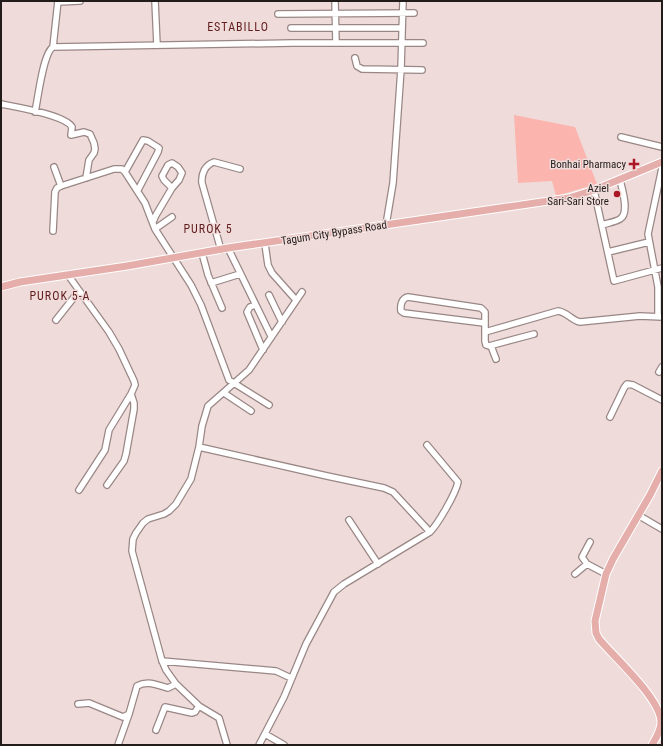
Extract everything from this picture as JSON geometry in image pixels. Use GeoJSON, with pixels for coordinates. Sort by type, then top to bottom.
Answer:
{"type":"FeatureCollection","features":[{"type":"Feature","properties":{"kind":"main road","name":"Tagum City Bypass Road"},"geometry":{"type":"LineString","coordinates":[[1,287],[20,282],[224,249],[557,200],[594,190],[662,162]]}},
{"type":"Feature","properties":{"kind":"main road"},"geometry":{"type":"LineString","coordinates":[[652,745],[658,735],[662,723],[657,708],[648,695],[598,638],[594,627],[606,574],[661,476]]}},
{"type":"Feature","properties":{"kind":"street"},"geometry":{"type":"LineString","coordinates":[[35,112],[45,61],[48,51],[52,47],[58,1],[80,1]]}},
{"type":"Feature","properties":{"kind":"street"},"geometry":{"type":"LineString","coordinates":[[155,1],[157,45]]}},
{"type":"Feature","properties":{"kind":"street"},"geometry":{"type":"LineString","coordinates":[[335,1],[336,43]]}},
{"type":"Feature","properties":{"kind":"street"},"geometry":{"type":"LineString","coordinates":[[386,225],[393,183],[401,69],[402,1]]}},
{"type":"Feature","properties":{"kind":"street"},"geometry":{"type":"LineString","coordinates":[[278,14],[414,13]]}},
{"type":"Feature","properties":{"kind":"street"},"geometry":{"type":"LineString","coordinates":[[291,28],[402,28]]}},
{"type":"Feature","properties":{"kind":"street"},"geometry":{"type":"LineString","coordinates":[[52,47],[422,43]]}},
{"type":"Feature","properties":{"kind":"street"},"geometry":{"type":"LineString","coordinates":[[356,58],[357,66],[362,69],[422,70]]}},
{"type":"Feature","properties":{"kind":"street"},"geometry":{"type":"LineString","coordinates":[[1,104],[58,118],[68,122],[72,127],[71,135],[84,132],[92,137],[94,152],[89,160],[86,178]]}},
{"type":"Feature","properties":{"kind":"street"},"geometry":{"type":"LineString","coordinates":[[621,136],[662,147]]}},
{"type":"Feature","properties":{"kind":"street"},"geometry":{"type":"LineString","coordinates":[[125,172],[143,140],[152,143],[159,148],[138,190]]}},
{"type":"Feature","properties":{"kind":"street"},"geometry":{"type":"LineString","coordinates":[[240,169],[214,162],[207,166],[202,175],[202,182],[224,249],[240,274],[271,336]]}},
{"type":"Feature","properties":{"kind":"street"},"geometry":{"type":"LineString","coordinates":[[54,167],[61,186]]}},
{"type":"Feature","properties":{"kind":"street"},"geometry":{"type":"LineString","coordinates":[[485,332],[558,311],[564,312],[576,321],[585,322],[640,316],[660,316],[656,270],[649,242],[649,227],[662,168]]}},
{"type":"Feature","properties":{"kind":"street"},"geometry":{"type":"LineString","coordinates":[[53,232],[55,192],[57,188],[114,169],[122,169],[146,203],[154,226],[191,285],[201,305],[228,378],[233,384],[269,405]]}},
{"type":"Feature","properties":{"kind":"street"},"geometry":{"type":"LineString","coordinates":[[602,225],[621,219],[624,216],[625,204],[620,180]]}},
{"type":"Feature","properties":{"kind":"street"},"geometry":{"type":"LineString","coordinates":[[154,226],[156,216],[172,188]]}},
{"type":"Feature","properties":{"kind":"street"},"geometry":{"type":"LineString","coordinates":[[594,190],[614,281],[662,268]]}},
{"type":"Feature","properties":{"kind":"street"},"geometry":{"type":"LineString","coordinates":[[654,203],[662,203]]}},
{"type":"Feature","properties":{"kind":"street"},"geometry":{"type":"LineString","coordinates":[[154,226],[172,217]]}},
{"type":"Feature","properties":{"kind":"street"},"geometry":{"type":"LineString","coordinates":[[608,252],[649,242]]}},
{"type":"Feature","properties":{"kind":"street"},"geometry":{"type":"LineString","coordinates":[[265,244],[266,259],[270,269],[296,300]]}},
{"type":"Feature","properties":{"kind":"street"},"geometry":{"type":"LineString","coordinates":[[202,253],[211,283],[222,308]]}},
{"type":"Feature","properties":{"kind":"street"},"geometry":{"type":"LineString","coordinates":[[211,283],[240,274]]}},
{"type":"Feature","properties":{"kind":"street"},"geometry":{"type":"LineString","coordinates":[[68,275],[110,332],[135,385],[109,430],[105,450],[79,490]]}},
{"type":"Feature","properties":{"kind":"street"},"geometry":{"type":"LineString","coordinates":[[56,320],[79,291]]}},
{"type":"Feature","properties":{"kind":"street"},"geometry":{"type":"LineString","coordinates":[[227,745],[219,718],[199,706],[176,684],[162,662],[132,551],[132,546],[136,533],[143,523],[148,519],[169,511],[186,490],[192,479],[202,426],[206,411],[211,402],[248,370],[302,292]]}},
{"type":"Feature","properties":{"kind":"street"},"geometry":{"type":"LineString","coordinates":[[269,295],[282,322]]}},
{"type":"Feature","properties":{"kind":"street"},"geometry":{"type":"LineString","coordinates":[[484,323],[404,313],[401,311],[401,308],[403,300],[408,297],[473,306],[483,310],[485,315],[484,323],[486,345],[491,346],[534,334]]}},
{"type":"Feature","properties":{"kind":"street"},"geometry":{"type":"LineString","coordinates":[[255,305],[250,307],[247,312],[262,350]]}},
{"type":"Feature","properties":{"kind":"street"},"geometry":{"type":"LineString","coordinates":[[491,346],[496,359]]}},
{"type":"Feature","properties":{"kind":"street"},"geometry":{"type":"LineString","coordinates":[[610,417],[627,384],[633,385],[662,400]]}},
{"type":"Feature","properties":{"kind":"street"},"geometry":{"type":"LineString","coordinates":[[224,392],[251,411]]}},
{"type":"Feature","properties":{"kind":"street"},"geometry":{"type":"LineString","coordinates":[[107,485],[124,461],[126,454],[134,409],[131,394]]}},
{"type":"Feature","properties":{"kind":"street"},"geometry":{"type":"LineString","coordinates":[[259,745],[306,644],[334,592],[344,584],[430,532],[439,522],[458,483],[457,479],[427,445]]}},
{"type":"Feature","properties":{"kind":"street"},"geometry":{"type":"LineString","coordinates":[[199,447],[384,488],[393,492],[430,532]]}},
{"type":"Feature","properties":{"kind":"street"},"geometry":{"type":"LineString","coordinates":[[638,515],[662,529]]}},
{"type":"Feature","properties":{"kind":"street"},"geometry":{"type":"LineString","coordinates":[[348,520],[378,564]]}},
{"type":"Feature","properties":{"kind":"street"},"geometry":{"type":"LineString","coordinates":[[590,542],[582,557],[587,564],[606,574]]}},
{"type":"Feature","properties":{"kind":"street"},"geometry":{"type":"LineString","coordinates":[[575,574],[587,564]]}},
{"type":"Feature","properties":{"kind":"street"},"geometry":{"type":"LineString","coordinates":[[162,662],[276,671],[291,678]]}},
{"type":"Feature","properties":{"kind":"street"},"geometry":{"type":"LineString","coordinates":[[118,745],[137,686],[144,683],[153,683],[168,688],[176,684]]}},
{"type":"Feature","properties":{"kind":"street"},"geometry":{"type":"LineString","coordinates":[[78,704],[89,703],[123,717],[129,714]]}},
{"type":"Feature","properties":{"kind":"street"},"geometry":{"type":"LineString","coordinates":[[156,730],[165,707],[192,713],[195,712],[199,706]]}},
{"type":"Feature","properties":{"kind":"street"},"geometry":{"type":"LineString","coordinates":[[265,734],[284,745]]}},
{"type":"Feature","properties":{"kind":"shaded area"},"geometry":{"type":"Polygon","coordinates":[[[514,115],[575,127],[597,184],[556,196],[552,181],[518,183],[514,115]]]}},
{"type":"Feature","properties":{"kind":"place","name":"Bonhai Pharmacy"},"geometry":{"type":"Point","coordinates":[634,164]}},
{"type":"Feature","properties":{"kind":"place","name":"Aziel Sari-Sari Store"},"geometry":{"type":"Point","coordinates":[617,194]}},
{"type":"Feature","properties":{"kind":"district","name":"ESTABILLO"},"geometry":{"type":"Point","coordinates":[238,27]}},
{"type":"Feature","properties":{"kind":"district","name":"PUROK 5"},"geometry":{"type":"Point","coordinates":[208,229]}},
{"type":"Feature","properties":{"kind":"district","name":"PUROK 5-A"},"geometry":{"type":"Point","coordinates":[60,296]}}]}
